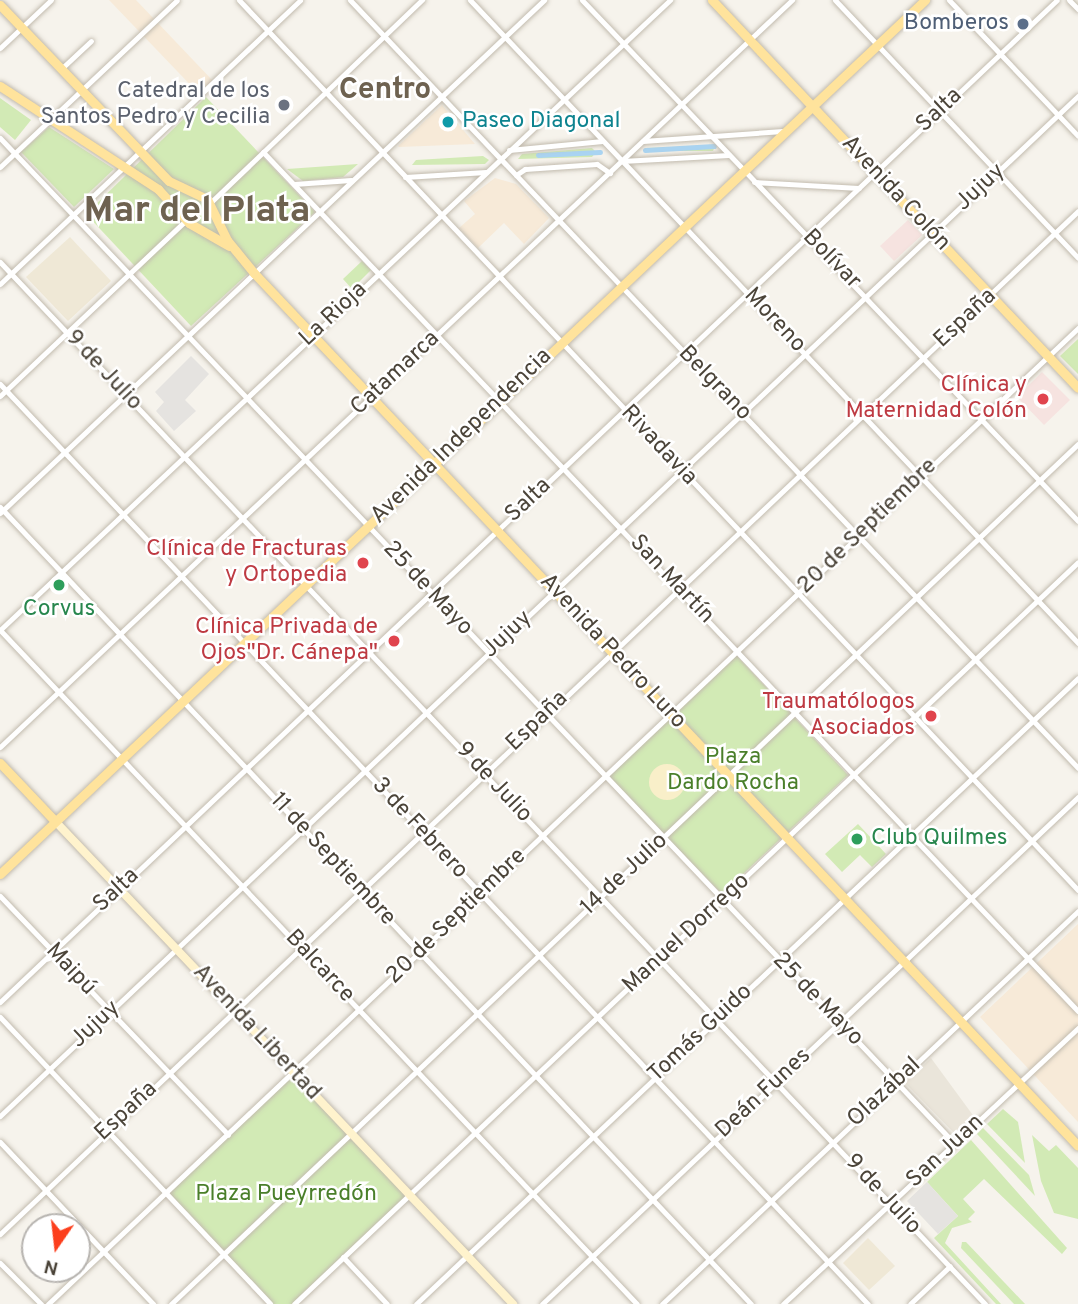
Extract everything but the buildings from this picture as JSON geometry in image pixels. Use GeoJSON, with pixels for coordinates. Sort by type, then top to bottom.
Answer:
{"type":"FeatureCollection","features":[{"type":"Feature","properties":{"kind":"main road","name":"Avenida Colón"},"geometry":{"type":"LineString","coordinates":[[712,0],[1078,388]]}},
{"type":"Feature","properties":{"kind":"main road","name":"Avenida Independencia"},"geometry":{"type":"LineString","coordinates":[[0,874],[925,0]]}},
{"type":"Feature","properties":{"kind":"main road"},"geometry":{"type":"LineString","coordinates":[[0,5],[169,181],[198,196],[211,205],[206,223],[188,221],[185,203],[198,196]]}},
{"type":"Feature","properties":{"kind":"main road","name":"Avenida Pedro Luro"},"geometry":{"type":"LineString","coordinates":[[0,86],[158,189],[188,221],[233,249],[1078,1146]]}},
{"type":"Feature","properties":{"kind":"main road"},"geometry":{"type":"LineString","coordinates":[[158,189],[169,190],[169,181]]}},
{"type":"Feature","properties":{"kind":"main road","name":"Avenida Pedro Luro"},"geometry":{"type":"LineString","coordinates":[[211,205],[233,249]]}},
{"type":"Feature","properties":{"kind":"main road","name":"Avenida Libertad"},"geometry":{"type":"LineString","coordinates":[[0,763],[513,1304]]}},
{"type":"Feature","properties":{"kind":"street"},"geometry":{"type":"LineString","coordinates":[[0,48],[51,0]]}},
{"type":"Feature","properties":{"kind":"street"},"geometry":{"type":"LineString","coordinates":[[0,167],[177,0]]}},
{"type":"Feature","properties":{"kind":"street","name":"Rivadavia"},"geometry":{"type":"LineString","coordinates":[[239,0],[1078,890]]}},
{"type":"Feature","properties":{"kind":"street"},"geometry":{"type":"LineString","coordinates":[[0,284],[300,0]]}},
{"type":"Feature","properties":{"kind":"street","name":"Belgrano"},"geometry":{"type":"LineString","coordinates":[[350,0],[1078,768]]}},
{"type":"Feature","properties":{"kind":"street"},"geometry":{"type":"LineString","coordinates":[[211,205],[262,152],[422,0]]}},
{"type":"Feature","properties":{"kind":"street","name":"Moreno"},"geometry":{"type":"LineString","coordinates":[[470,0],[1078,643]]}},
{"type":"Feature","properties":{"kind":"street"},"geometry":{"type":"LineString","coordinates":[[1,510],[544,0]]}},
{"type":"Feature","properties":{"kind":"street","name":"Bolívar"},"geometry":{"type":"LineString","coordinates":[[582,0],[1078,521]]}},
{"type":"Feature","properties":{"kind":"street","name":"La Rioja"},"geometry":{"type":"LineString","coordinates":[[0,630],[670,0]]}},
{"type":"Feature","properties":{"kind":"street","name":"Catamarca"},"geometry":{"type":"LineString","coordinates":[[0,747],[792,0]]}},
{"type":"Feature","properties":{"kind":"street"},"geometry":{"type":"LineString","coordinates":[[835,0],[1078,258]]}},
{"type":"Feature","properties":{"kind":"street"},"geometry":{"type":"LineString","coordinates":[[949,0],[1078,136]]}},
{"type":"Feature","properties":{"kind":"street","name":"Salta"},"geometry":{"type":"LineString","coordinates":[[0,1002],[1057,0]]}},
{"type":"Feature","properties":{"kind":"street"},"geometry":{"type":"LineString","coordinates":[[1069,0],[1078,9]]}},
{"type":"Feature","properties":{"kind":"street"},"geometry":{"type":"LineString","coordinates":[[61,69],[91,41]]}},
{"type":"Feature","properties":{"kind":"street","name":"Jujuy"},"geometry":{"type":"LineString","coordinates":[[0,1116],[1078,96]]}},
{"type":"Feature","properties":{"kind":"street"},"geometry":{"type":"LineString","coordinates":[[643,141],[786,131]]}},
{"type":"Feature","properties":{"kind":"street","name":"25 de Mayo"},"geometry":{"type":"LineString","coordinates":[[0,138],[955,1144]]}},
{"type":"Feature","properties":{"kind":"street"},"geometry":{"type":"LineString","coordinates":[[509,150],[603,141]]}},
{"type":"Feature","properties":{"kind":"street","name":"San Martín"},"geometry":{"type":"LineString","coordinates":[[262,152],[501,400],[1078,1011]]}},
{"type":"Feature","properties":{"kind":"street"},"geometry":{"type":"LineString","coordinates":[[622,161],[729,155]]}},
{"type":"Feature","properties":{"kind":"street"},"geometry":{"type":"LineString","coordinates":[[516,175],[525,169],[597,164],[610,173]]}},
{"type":"Feature","properties":{"kind":"street"},"geometry":{"type":"LineString","coordinates":[[405,177],[486,172]]}},
{"type":"Feature","properties":{"kind":"street"},"geometry":{"type":"LineString","coordinates":[[294,184],[352,180]]}},
{"type":"Feature","properties":{"kind":"street"},"geometry":{"type":"LineString","coordinates":[[754,182],[859,188]]}},
{"type":"Feature","properties":{"kind":"street","name":"España"},"geometry":{"type":"LineString","coordinates":[[0,1234],[1078,211]]}},
{"type":"Feature","properties":{"kind":"street"},"geometry":{"type":"LineString","coordinates":[[0,396],[188,221]]}},
{"type":"Feature","properties":{"kind":"street","name":"9 de Julio"},"geometry":{"type":"LineString","coordinates":[[0,262],[985,1304]]}},
{"type":"Feature","properties":{"kind":"street","name":"20 de Septiembre"},"geometry":{"type":"LineString","coordinates":[[48,1304],[1078,328]]}},
{"type":"Feature","properties":{"kind":"street","name":"3 de Febrero"},"geometry":{"type":"LineString","coordinates":[[0,384],[868,1304]]}},
{"type":"Feature","properties":{"kind":"street","name":"14 de Julio"},"geometry":{"type":"LineString","coordinates":[[171,1304],[1078,444]]}},
{"type":"Feature","properties":{"kind":"street","name":"11 de Septiembre"},"geometry":{"type":"LineString","coordinates":[[1,510],[751,1304]]}},
{"type":"Feature","properties":{"kind":"street","name":"Manuel Dorrego"},"geometry":{"type":"LineString","coordinates":[[294,1304],[1078,562]]}},
{"type":"Feature","properties":{"kind":"street","name":"Balcarce"},"geometry":{"type":"LineString","coordinates":[[0,630],[638,1304]]}},
{"type":"Feature","properties":{"kind":"street","name":"Tomás Guido"},"geometry":{"type":"LineString","coordinates":[[416,1304],[1078,678]]}},
{"type":"Feature","properties":{"kind":"street","name":"Deán Funes"},"geometry":{"type":"LineString","coordinates":[[542,1304],[1078,797]]}},
{"type":"Feature","properties":{"kind":"street","name":"Maipú"},"geometry":{"type":"LineString","coordinates":[[0,896],[228,1135]]}},
{"type":"Feature","properties":{"kind":"street","name":"Olazábal"},"geometry":{"type":"LineString","coordinates":[[662,1304],[1078,911]]}},
{"type":"Feature","properties":{"kind":"street"},"geometry":{"type":"LineString","coordinates":[[0,1017],[270,1304]]}},
{"type":"Feature","properties":{"kind":"street","name":"San Juan"},"geometry":{"type":"LineString","coordinates":[[783,1304],[1078,1028]]}},
{"type":"Feature","properties":{"kind":"street"},"geometry":{"type":"LineString","coordinates":[[0,1142],[153,1304]]}},
{"type":"Feature","properties":{"kind":"street"},"geometry":{"type":"LineString","coordinates":[[344,1257],[387,1304]]}},
{"type":"Feature","properties":{"kind":"street"},"geometry":{"type":"LineString","coordinates":[[0,1263],[41,1304]]}},
{"type":"Feature","properties":{"kind":"street"},"geometry":{"type":"LineString","coordinates":[[911,1304],[950,1266]]}},
{"type":"Feature","properties":{"kind":"shaded area"},"geometry":{"type":"Polygon","coordinates":[[[109,0],[136,0],[214,82],[200,95],[109,0]]]}},
{"type":"Feature","properties":{"kind":"shaded area","name":"Paseo Diagonal"},"geometry":{"type":"Polygon","coordinates":[[[442,105],[475,144],[398,146],[442,105]]]}},
{"type":"Feature","properties":{"kind":"shaded area"},"geometry":{"type":"Polygon","coordinates":[[[495,178],[516,184],[549,218],[524,244],[504,223],[478,248],[459,228],[475,214],[464,201],[495,178]]]}},
{"type":"Feature","properties":{"kind":"shaded area"},"geometry":{"type":"Polygon","coordinates":[[[908,220],[922,235],[894,261],[880,246],[908,220]]]}},
{"type":"Feature","properties":{"kind":"shaded area"},"geometry":{"type":"Polygon","coordinates":[[[70,237],[111,281],[68,321],[26,277],[70,237]]]}},
{"type":"Feature","properties":{"kind":"shaded area"},"geometry":{"type":"Polygon","coordinates":[[[191,356],[209,374],[185,400],[196,411],[174,431],[156,411],[164,402],[155,392],[191,356]]]}},
{"type":"Feature","properties":{"kind":"shaded area","name":"Clínica y Maternidad Colón"},"geometry":{"type":"Polygon","coordinates":[[[1042,372],[1070,400],[1044,425],[1017,397],[1042,372]]]}},
{"type":"Feature","properties":{"kind":"shaded area"},"geometry":{"type":"Polygon","coordinates":[[[1078,924],[1078,1122],[980,1017],[1078,924]]]}},
{"type":"Feature","properties":{"kind":"shaded area"},"geometry":{"type":"Polygon","coordinates":[[[931,1058],[975,1118],[957,1136],[905,1083],[931,1058]]]}},
{"type":"Feature","properties":{"kind":"shaded area"},"geometry":{"type":"Polygon","coordinates":[[[927,1182],[958,1216],[938,1234],[907,1201],[927,1182]]]}},
{"type":"Feature","properties":{"kind":"shaded area"},"geometry":{"type":"Polygon","coordinates":[[[868,1238],[895,1266],[869,1290],[843,1263],[868,1238]]]}},
{"type":"Feature","properties":{"kind":"green space"},"geometry":{"type":"Polygon","coordinates":[[[206,97],[315,212],[191,326],[86,214],[206,97]]]}},
{"type":"Feature","properties":{"kind":"green space"},"geometry":{"type":"Polygon","coordinates":[[[0,98],[31,120],[15,140],[0,127],[0,98]]]}},
{"type":"Feature","properties":{"kind":"green space"},"geometry":{"type":"Polygon","coordinates":[[[49,127],[114,169],[74,207],[21,152],[49,127]]]}},
{"type":"Feature","properties":{"kind":"green space"},"geometry":{"type":"Polygon","coordinates":[[[715,146],[713,151],[643,151],[646,148],[715,146]]]}},
{"type":"Feature","properties":{"kind":"green space"},"geometry":{"type":"Polygon","coordinates":[[[592,148],[596,152],[592,157],[518,159],[522,154],[592,148]]]}},
{"type":"Feature","properties":{"kind":"green space"},"geometry":{"type":"Polygon","coordinates":[[[483,156],[489,160],[485,164],[412,165],[416,160],[483,156]]]}},
{"type":"Feature","properties":{"kind":"green space"},"geometry":{"type":"Polygon","coordinates":[[[358,164],[343,177],[303,181],[287,169],[358,164]]]}},
{"type":"Feature","properties":{"kind":"green space"},"geometry":{"type":"Polygon","coordinates":[[[362,261],[371,270],[352,289],[343,279],[362,261]]]}},
{"type":"Feature","properties":{"kind":"green space"},"geometry":{"type":"Polygon","coordinates":[[[1078,339],[1078,374],[1060,356],[1078,339]]]}},
{"type":"Feature","properties":{"kind":"green space","name":"Plaza Dardo Rocha"},"geometry":{"type":"Polygon","coordinates":[[[736,655],[848,775],[722,894],[608,777],[736,655]]]}},
{"type":"Feature","properties":{"kind":"green space","name":"Club Quilmes"},"geometry":{"type":"Polygon","coordinates":[[[858,824],[886,854],[872,867],[860,855],[842,872],[825,854],[858,824]]]}},
{"type":"Feature","properties":{"kind":"green space","name":"Plaza Pueyrredón"},"geometry":{"type":"Polygon","coordinates":[[[294,1073],[409,1194],[294,1304],[270,1304],[165,1193],[294,1073]]]}},
{"type":"Feature","properties":{"kind":"green space"},"geometry":{"type":"Polygon","coordinates":[[[1003,1109],[1018,1122],[1025,1163],[987,1124],[1003,1109]]]}},
{"type":"Feature","properties":{"kind":"green space"},"geometry":{"type":"Polygon","coordinates":[[[983,1128],[1029,1175],[1035,1196],[977,1134],[983,1128]]]}},
{"type":"Feature","properties":{"kind":"green space"},"geometry":{"type":"Polygon","coordinates":[[[1032,1135],[1049,1151],[1056,1145],[1078,1168],[1078,1219],[1054,1213],[1041,1181],[1032,1135]]]}},
{"type":"Feature","properties":{"kind":"green space"},"geometry":{"type":"Polygon","coordinates":[[[971,1140],[1067,1248],[1062,1254],[984,1179],[963,1199],[975,1212],[968,1219],[972,1222],[952,1228],[945,1243],[1001,1304],[996,1304],[934,1238],[958,1216],[927,1182],[971,1140]]]}},
{"type":"Feature","properties":{"kind":"green space"},"geometry":{"type":"Polygon","coordinates":[[[962,1242],[966,1242],[1025,1304],[1014,1304],[961,1248],[962,1242]]]}},
{"type":"Feature","properties":{"kind":"sand"},"geometry":{"type":"Polygon","coordinates":[[[667,764],[680,769],[685,782],[680,795],[667,800],[654,795],[649,782],[654,769],[667,764]]]}},
{"type":"Feature","properties":{"kind":"waterway"},"geometry":{"type":"LineString","coordinates":[[645,150],[714,146]]}},
{"type":"Feature","properties":{"kind":"waterway"},"geometry":{"type":"LineString","coordinates":[[538,155],[600,152]]}},
{"type":"Feature","properties":{"kind":"place","name":"Bomberos"},"geometry":{"type":"Point","coordinates":[1023,24]}},
{"type":"Feature","properties":{"kind":"place","name":"Catedral de los Santos Pedro y Cecilia"},"geometry":{"type":"Point","coordinates":[284,105]}},
{"type":"Feature","properties":{"kind":"place","name":"Paseo Diagonal"},"geometry":{"type":"Point","coordinates":[448,122]}},
{"type":"Feature","properties":{"kind":"place","name":"Clínica y Maternidad Colón"},"geometry":{"type":"Point","coordinates":[1043,399]}},
{"type":"Feature","properties":{"kind":"place","name":"Clínica de Fracturas y Ortopedia"},"geometry":{"type":"Point","coordinates":[363,563]}},
{"type":"Feature","properties":{"kind":"place","name":"Corvus"},"geometry":{"type":"Point","coordinates":[59,585]}},
{"type":"Feature","properties":{"kind":"place","name":"Clínica Privada de Ojos\"Dr. Cánepa\""},"geometry":{"type":"Point","coordinates":[394,641]}},
{"type":"Feature","properties":{"kind":"place","name":"Traumatólogos Asociados"},"geometry":{"type":"Point","coordinates":[931,716]}},
{"type":"Feature","properties":{"kind":"place","name":"Club Quilmes"},"geometry":{"type":"Point","coordinates":[857,839]}},
{"type":"Feature","properties":{"kind":"district","name":"Centro"},"geometry":{"type":"Point","coordinates":[385,91]}},
{"type":"Feature","properties":{"kind":"district","name":"Mar del Plata"},"geometry":{"type":"Point","coordinates":[197,212]}}]}
